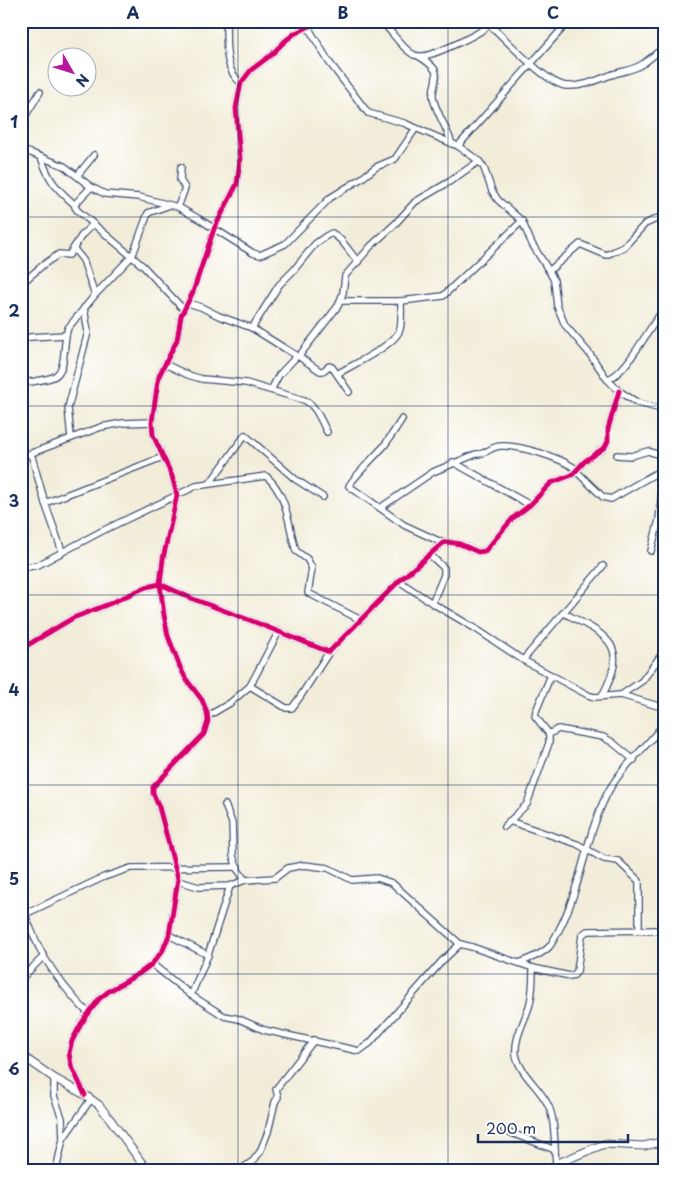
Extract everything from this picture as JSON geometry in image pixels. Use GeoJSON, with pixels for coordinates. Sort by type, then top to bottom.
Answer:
{"type":"FeatureCollection","features":[{"type":"Feature","properties":{"kind":"street"},"geometry":{"type":"LineString","coordinates":[[226,21],[229,64],[233,77],[240,83]]}},
{"type":"Feature","properties":{"kind":"street"},"geometry":{"type":"LineString","coordinates":[[88,1097],[71,1065],[69,1053],[72,1041],[88,1013],[109,990],[152,964],[163,950],[169,935],[178,881],[159,807],[152,790],[154,784],[204,734],[208,725],[208,716],[202,700],[186,679],[168,636],[160,584],[163,559],[177,495],[153,435],[152,422],[157,387],[165,364],[177,340],[181,316],[188,304],[214,229],[231,198],[240,171],[236,108],[240,83],[251,70],[294,34],[319,21]]}},
{"type":"Feature","properties":{"kind":"street"},"geometry":{"type":"LineString","coordinates":[[381,21],[412,53],[420,56],[435,71],[433,100],[455,145]]}},
{"type":"Feature","properties":{"kind":"street"},"geometry":{"type":"LineString","coordinates":[[455,145],[569,21]]}},
{"type":"Feature","properties":{"kind":"street"},"geometry":{"type":"LineString","coordinates":[[420,56],[435,52],[473,36],[491,23],[531,64],[564,86],[578,86],[644,64],[665,46]]}},
{"type":"Feature","properties":{"kind":"street"},"geometry":{"type":"LineString","coordinates":[[308,27],[329,62],[368,113],[397,120],[416,128],[455,145],[479,161],[484,168],[492,191],[498,200],[522,221],[532,244],[554,280],[557,306],[562,321],[589,353],[607,379],[619,391],[638,403],[665,410]]}},
{"type":"Feature","properties":{"kind":"street"},"geometry":{"type":"LineString","coordinates":[[21,122],[40,92]]}},
{"type":"Feature","properties":{"kind":"street"},"geometry":{"type":"LineString","coordinates":[[21,150],[64,166],[91,187],[105,194],[138,197],[178,207],[256,255],[278,248],[291,239],[322,208],[325,202],[376,167],[395,160],[416,128]]}},
{"type":"Feature","properties":{"kind":"street"},"geometry":{"type":"LineString","coordinates":[[77,176],[94,155]]}},
{"type":"Feature","properties":{"kind":"street"},"geometry":{"type":"LineString","coordinates":[[41,157],[45,169],[55,186],[75,205],[77,210],[157,280],[184,310]]}},
{"type":"Feature","properties":{"kind":"street"},"geometry":{"type":"LineString","coordinates":[[271,390],[279,375],[321,329],[341,301],[343,279],[371,246],[412,204],[479,161]]}},
{"type":"Feature","properties":{"kind":"street"},"geometry":{"type":"LineString","coordinates":[[178,207],[185,188],[180,180],[181,167]]}},
{"type":"Feature","properties":{"kind":"street"},"geometry":{"type":"LineString","coordinates":[[75,205],[91,187]]}},
{"type":"Feature","properties":{"kind":"street"},"geometry":{"type":"LineString","coordinates":[[21,384],[54,377],[60,372],[66,335],[72,323],[95,295],[131,257],[148,213],[169,205]]}},
{"type":"Feature","properties":{"kind":"street"},"geometry":{"type":"LineString","coordinates":[[549,271],[580,244],[606,255],[623,248],[645,224],[665,215]]}},
{"type":"Feature","properties":{"kind":"street"},"geometry":{"type":"LineString","coordinates":[[341,301],[401,301],[436,298],[446,294],[522,221]]}},
{"type":"Feature","properties":{"kind":"street"},"geometry":{"type":"LineString","coordinates":[[21,284],[59,254],[68,256],[82,235],[93,224]]}},
{"type":"Feature","properties":{"kind":"street"},"geometry":{"type":"LineString","coordinates":[[252,328],[279,284],[293,271],[315,244],[326,236],[332,233],[338,237],[358,262]]}},
{"type":"Feature","properties":{"kind":"street"},"geometry":{"type":"LineString","coordinates":[[74,249],[83,260],[95,295]]}},
{"type":"Feature","properties":{"kind":"street"},"geometry":{"type":"LineString","coordinates":[[337,374],[383,347],[397,335],[401,324],[401,301]]}},
{"type":"Feature","properties":{"kind":"street"},"geometry":{"type":"LineString","coordinates":[[188,304],[201,307],[252,328],[320,371],[330,366],[349,392]]}},
{"type":"Feature","properties":{"kind":"street"},"geometry":{"type":"LineString","coordinates":[[71,438],[68,408],[88,332],[84,308]]}},
{"type":"Feature","properties":{"kind":"street"},"geometry":{"type":"LineString","coordinates":[[607,379],[615,376],[623,367],[665,308]]}},
{"type":"Feature","properties":{"kind":"street"},"geometry":{"type":"LineString","coordinates":[[21,340],[66,335]]}},
{"type":"Feature","properties":{"kind":"street"},"geometry":{"type":"LineString","coordinates":[[165,364],[188,376],[246,384],[309,402],[328,432]]}},
{"type":"Feature","properties":{"kind":"street"},"geometry":{"type":"LineString","coordinates":[[402,419],[385,444],[349,484],[350,487],[404,525],[443,543],[460,544],[482,553],[494,542],[513,518],[530,505],[551,483],[568,477],[607,444],[608,429],[619,391]]}},
{"type":"Feature","properties":{"kind":"street"},"geometry":{"type":"LineString","coordinates":[[21,455],[29,454],[101,427],[123,423],[152,422]]}},
{"type":"Feature","properties":{"kind":"street"},"geometry":{"type":"LineString","coordinates":[[210,484],[245,435],[295,479],[323,497]]}},
{"type":"Feature","properties":{"kind":"street"},"geometry":{"type":"LineString","coordinates":[[380,508],[417,481],[453,462],[476,454],[482,455],[495,447],[517,447],[569,463],[603,497],[611,499],[665,468]]}},
{"type":"Feature","properties":{"kind":"street"},"geometry":{"type":"LineString","coordinates":[[617,455],[633,456],[648,451],[665,456]]}},
{"type":"Feature","properties":{"kind":"street"},"geometry":{"type":"LineString","coordinates":[[29,454],[32,457],[45,503],[62,551]]}},
{"type":"Feature","properties":{"kind":"street"},"geometry":{"type":"LineString","coordinates":[[45,503],[163,457]]}},
{"type":"Feature","properties":{"kind":"street"},"geometry":{"type":"LineString","coordinates":[[453,462],[530,505]]}},
{"type":"Feature","properties":{"kind":"street"},"geometry":{"type":"LineString","coordinates":[[21,568],[38,565],[62,551],[196,486],[267,477],[284,502],[296,551],[307,559],[312,568],[308,593],[361,620]]}},
{"type":"Feature","properties":{"kind":"street"},"geometry":{"type":"LineString","coordinates":[[651,552],[662,521],[662,490],[665,484]]}},
{"type":"Feature","properties":{"kind":"street"},"geometry":{"type":"LineString","coordinates":[[250,686],[285,707],[292,708],[329,652],[399,581],[443,543]]}},
{"type":"Feature","properties":{"kind":"street"},"geometry":{"type":"LineString","coordinates":[[430,555],[444,568],[444,575],[432,603]]}},
{"type":"Feature","properties":{"kind":"street"},"geometry":{"type":"LineString","coordinates":[[523,660],[603,566]]}},
{"type":"Feature","properties":{"kind":"street"},"geometry":{"type":"LineString","coordinates":[[399,581],[523,660],[588,695],[621,695],[665,708]]}},
{"type":"Feature","properties":{"kind":"street"},"geometry":{"type":"LineString","coordinates":[[21,650],[73,618],[146,587],[160,584],[193,599],[329,652]]}},
{"type":"Feature","properties":{"kind":"street"},"geometry":{"type":"LineString","coordinates":[[564,613],[597,632],[612,645],[614,669],[602,696]]}},
{"type":"Feature","properties":{"kind":"street"},"geometry":{"type":"LineString","coordinates":[[208,716],[230,703],[250,686],[279,631]]}},
{"type":"Feature","properties":{"kind":"street"},"geometry":{"type":"LineString","coordinates":[[621,695],[642,681],[665,650]]}},
{"type":"Feature","properties":{"kind":"street"},"geometry":{"type":"LineString","coordinates":[[504,827],[527,804],[548,743],[549,734],[535,716],[551,675]]}},
{"type":"Feature","properties":{"kind":"street"},"geometry":{"type":"LineString","coordinates":[[519,963],[544,951],[552,941],[564,919],[594,827],[606,797],[617,776],[634,760],[665,722]]}},
{"type":"Feature","properties":{"kind":"street"},"geometry":{"type":"LineString","coordinates":[[549,734],[558,730],[603,737],[634,760]]}},
{"type":"Feature","properties":{"kind":"street"},"geometry":{"type":"LineString","coordinates":[[225,805],[232,823],[234,836],[233,856],[245,880]]}},
{"type":"Feature","properties":{"kind":"street"},"geometry":{"type":"LineString","coordinates":[[509,821],[561,838],[588,849],[604,859],[618,861],[639,881],[639,931]]}},
{"type":"Feature","properties":{"kind":"street"},"geometry":{"type":"LineString","coordinates":[[178,881],[198,887],[230,886],[245,880],[274,878],[288,868],[304,864],[328,868],[352,880],[384,879],[460,944],[472,946],[533,968],[570,976],[574,975],[577,971],[584,933],[587,931],[656,930],[665,934]]}},
{"type":"Feature","properties":{"kind":"street"},"geometry":{"type":"LineString","coordinates":[[23,915],[104,877],[131,868],[238,867]]}},
{"type":"Feature","properties":{"kind":"street"},"geometry":{"type":"LineString","coordinates":[[191,995],[208,955],[230,886]]}},
{"type":"Feature","properties":{"kind":"street"},"geometry":{"type":"LineString","coordinates":[[21,907],[23,915],[44,956],[62,985],[88,1013]]}},
{"type":"Feature","properties":{"kind":"street"},"geometry":{"type":"LineString","coordinates":[[169,935],[208,955]]}},
{"type":"Feature","properties":{"kind":"street"},"geometry":{"type":"LineString","coordinates":[[152,964],[191,995],[224,1016],[239,1018],[264,1030],[360,1051],[370,1043],[442,960],[460,944]]}},
{"type":"Feature","properties":{"kind":"street"},"geometry":{"type":"LineString","coordinates":[[21,979],[44,956]]}},
{"type":"Feature","properties":{"kind":"street"},"geometry":{"type":"LineString","coordinates":[[533,968],[530,1004],[518,1038],[516,1053],[519,1065],[548,1104],[552,1116],[555,1150],[554,1167],[604,1144],[644,1146],[665,1141]]}},
{"type":"Feature","properties":{"kind":"street"},"geometry":{"type":"LineString","coordinates":[[240,1170],[253,1161],[263,1146],[278,1097],[276,1089],[314,1040]]}},
{"type":"Feature","properties":{"kind":"street"},"geometry":{"type":"LineString","coordinates":[[21,1055],[54,1078],[88,1097],[110,1118],[147,1170]]}},
{"type":"Feature","properties":{"kind":"street"},"geometry":{"type":"LineString","coordinates":[[54,1078],[54,1096],[63,1124],[63,1139],[57,1169]]}},
{"type":"Feature","properties":{"kind":"street"},"geometry":{"type":"LineString","coordinates":[[63,1139],[88,1097]]}},
{"type":"Feature","properties":{"kind":"street"},"geometry":{"type":"LineString","coordinates":[[504,1130],[555,1150]]}},
{"type":"Feature","properties":{"kind":"cycle path"},"geometry":{"type":"LineString","coordinates":[[85,1095],[71,1065],[69,1053],[72,1041],[81,1024],[99,999],[152,964],[163,950],[169,935],[178,879],[159,807],[153,793],[153,787],[204,734],[208,721],[207,712],[202,700],[186,679],[180,667],[168,636],[164,615],[160,584],[163,559],[177,495],[172,476],[153,435],[152,422],[159,376],[177,340],[181,316],[193,292],[214,229],[237,184],[240,159],[236,108],[241,83],[251,70],[271,55],[285,41],[319,21]]}},
{"type":"Feature","properties":{"kind":"cycle path"},"geometry":{"type":"LineString","coordinates":[[21,649],[73,618],[146,587],[160,584],[193,599],[329,652],[399,581],[443,543],[460,544],[478,552],[485,551],[513,518],[530,505],[551,483],[572,475],[585,461],[605,447],[619,391]]}}]}
